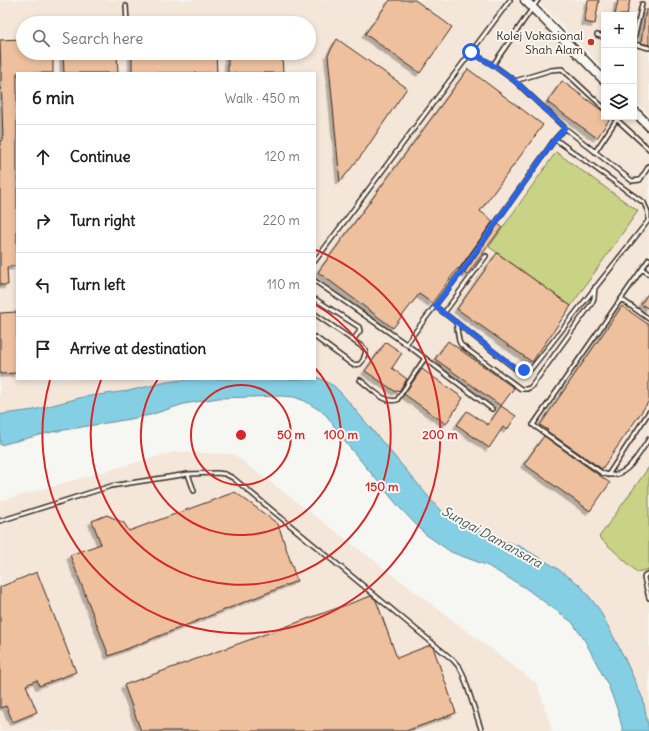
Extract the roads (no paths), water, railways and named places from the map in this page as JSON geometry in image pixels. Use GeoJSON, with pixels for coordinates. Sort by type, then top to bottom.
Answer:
{"type":"FeatureCollection","features":[{"type":"Feature","properties":{"kind":"main road"},"geometry":{"type":"LineString","coordinates":[[525,0],[601,77]]}},
{"type":"Feature","properties":{"kind":"main road"},"geometry":{"type":"LineString","coordinates":[[637,114],[649,126]]}},
{"type":"Feature","properties":{"kind":"lane"},"geometry":{"type":"LineString","coordinates":[[316,260],[510,0]]}},
{"type":"Feature","properties":{"kind":"lane"},"geometry":{"type":"LineString","coordinates":[[493,65],[538,0]]}},
{"type":"Feature","properties":{"kind":"lane"},"geometry":{"type":"LineString","coordinates":[[637,26],[642,4]]}},
{"type":"Feature","properties":{"kind":"lane"},"geometry":{"type":"LineString","coordinates":[[126,6],[127,16]]}},
{"type":"Feature","properties":{"kind":"lane"},"geometry":{"type":"LineString","coordinates":[[597,35],[601,36]]}},
{"type":"Feature","properties":{"kind":"lane"},"geometry":{"type":"LineString","coordinates":[[637,45],[649,48]]}},
{"type":"Feature","properties":{"kind":"lane"},"geometry":{"type":"LineString","coordinates":[[471,52],[493,65],[515,81],[565,128],[632,181],[640,180],[649,166]]}},
{"type":"Feature","properties":{"kind":"lane"},"geometry":{"type":"LineString","coordinates":[[515,81],[551,70],[562,69],[601,105]]}},
{"type":"Feature","properties":{"kind":"lane"},"geometry":{"type":"LineString","coordinates":[[595,152],[615,120]]}},
{"type":"Feature","properties":{"kind":"lane"},"geometry":{"type":"LineString","coordinates":[[618,120],[649,149]]}},
{"type":"Feature","properties":{"kind":"lane"},"geometry":{"type":"LineString","coordinates":[[406,344],[460,274],[555,139],[565,128]]}},
{"type":"Feature","properties":{"kind":"lane"},"geometry":{"type":"LineString","coordinates":[[435,306],[518,370],[531,369],[648,221],[648,212],[644,203],[555,139]]}},
{"type":"Feature","properties":{"kind":"lane"},"geometry":{"type":"LineString","coordinates":[[444,313],[486,256]]}},
{"type":"Feature","properties":{"kind":"lane"},"geometry":{"type":"LineString","coordinates":[[649,259],[534,424],[602,473],[608,475],[616,475],[624,472],[634,462],[649,439]]}},
{"type":"Feature","properties":{"kind":"lane"},"geometry":{"type":"LineString","coordinates":[[642,269],[649,274]]}},
{"type":"Feature","properties":{"kind":"lane"},"geometry":{"type":"LineString","coordinates":[[316,282],[406,344],[492,409]]}},
{"type":"Feature","properties":{"kind":"lane"},"geometry":{"type":"LineString","coordinates":[[456,322],[461,345],[521,389],[526,390],[531,388],[592,303],[595,287]]}},
{"type":"Feature","properties":{"kind":"lane"},"geometry":{"type":"LineString","coordinates":[[316,299],[358,327],[360,331],[353,340]]}},
{"type":"Feature","properties":{"kind":"lane"},"geometry":{"type":"LineString","coordinates":[[621,299],[649,319]]}},
{"type":"Feature","properties":{"kind":"lane"},"geometry":{"type":"LineString","coordinates":[[316,315],[364,348],[366,351],[363,360],[360,364],[356,365],[316,338]]}},
{"type":"Feature","properties":{"kind":"lane"},"geometry":{"type":"LineString","coordinates":[[360,380],[384,399],[392,402],[397,400],[425,358]]}},
{"type":"Feature","properties":{"kind":"lane"},"geometry":{"type":"LineString","coordinates":[[608,475],[649,412]]}},
{"type":"Feature","properties":{"kind":"lane"},"geometry":{"type":"LineString","coordinates":[[188,474],[194,491]]}},
{"type":"Feature","properties":{"kind":"lane"},"geometry":{"type":"LineString","coordinates":[[0,521],[111,486],[188,474],[225,474],[233,478],[453,660],[463,674],[481,729]]}},
{"type":"Feature","properties":{"kind":"lane"},"geometry":{"type":"LineString","coordinates":[[649,572],[644,578],[649,598]]}},
{"type":"Feature","properties":{"kind":"water","name":"Sungai Damansara"},"geometry":{"type":"Polygon","coordinates":[[[316,377],[334,386],[438,508],[459,523],[521,547],[555,567],[580,585],[599,609],[624,657],[643,699],[649,731],[623,731],[618,711],[608,685],[585,641],[572,622],[524,587],[486,565],[451,552],[425,534],[400,508],[346,443],[327,416],[305,401],[294,397],[282,396],[218,398],[184,404],[150,415],[52,432],[0,445],[0,415],[34,410],[83,397],[128,391],[182,380],[316,380],[316,377]]]}},
{"type":"Feature","properties":{"kind":"place","name":"Kolej Vokasional Shah Alam"},"geometry":{"type":"Point","coordinates":[591,42]}}]}
